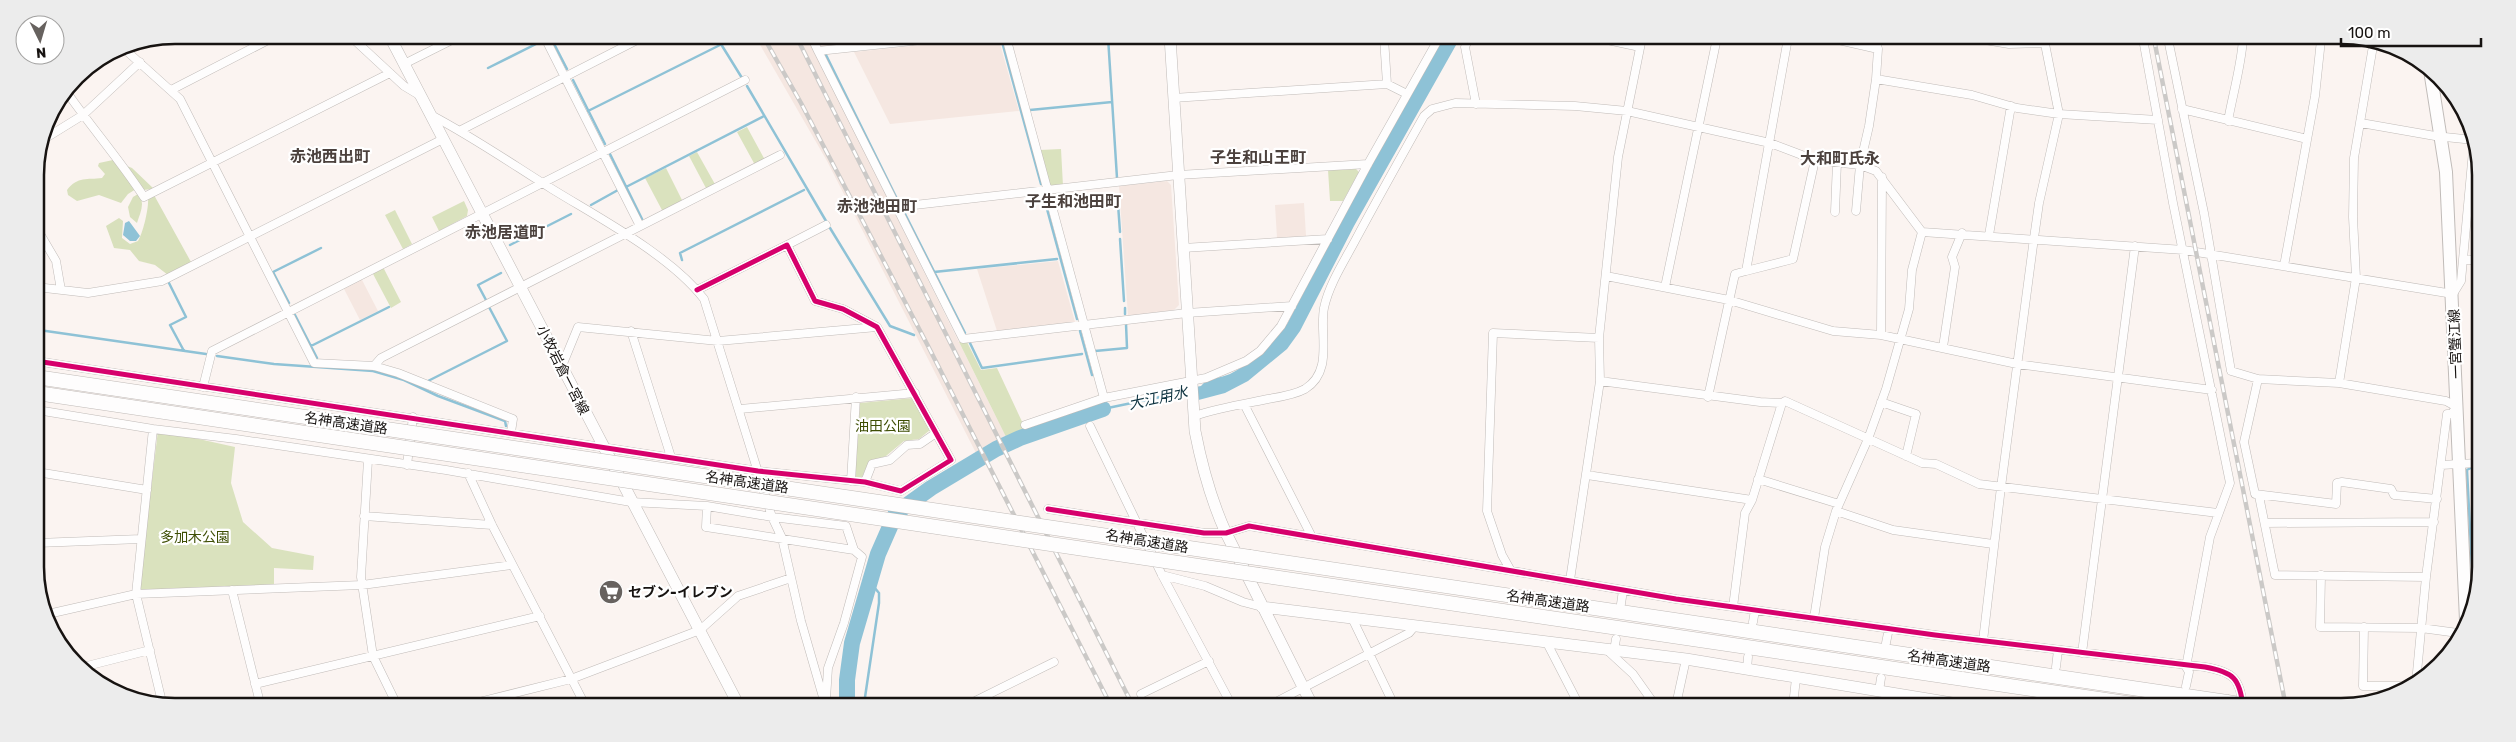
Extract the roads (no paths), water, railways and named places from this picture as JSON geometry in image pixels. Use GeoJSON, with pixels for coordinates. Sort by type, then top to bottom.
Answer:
{"type":"FeatureCollection","features":[{"type":"Feature","properties":{"kind":"highway","name":"名神高速道路"},"geometry":{"type":"LineString","coordinates":[[44,378],[2200,698]]}},
{"type":"Feature","properties":{"kind":"highway","name":"名神高速道路"},"geometry":{"type":"LineString","coordinates":[[44,395],[2092,698]]}},
{"type":"Feature","properties":{"kind":"main road","name":"一宮蟹江線"},"geometry":{"type":"LineString","coordinates":[[2432,80],[2446,172],[2453,294],[2465,608]]}},
{"type":"Feature","properties":{"kind":"street"},"geometry":{"type":"LineString","coordinates":[[171,90],[260,44]]}},
{"type":"Feature","properties":{"kind":"street"},"geometry":{"type":"LineString","coordinates":[[359,44],[404,86],[421,96]]}},
{"type":"Feature","properties":{"kind":"street","name":"小牧岩倉一宮線"},"geometry":{"type":"LineString","coordinates":[[393,44],[562,366],[630,502],[735,698]]}},
{"type":"Feature","properties":{"kind":"street"},"geometry":{"type":"LineString","coordinates":[[404,64],[444,44]]}},
{"type":"Feature","properties":{"kind":"street"},"geometry":{"type":"LineString","coordinates":[[548,44],[640,226]]}},
{"type":"Feature","properties":{"kind":"street"},"geometry":{"type":"LineString","coordinates":[[460,130],[629,44]]}},
{"type":"Feature","properties":{"kind":"street"},"geometry":{"type":"LineString","coordinates":[[815,44],[963,339],[1187,312],[1292,306]]}},
{"type":"Feature","properties":{"kind":"street"},"geometry":{"type":"LineString","coordinates":[[818,51],[861,44]]}},
{"type":"Feature","properties":{"kind":"street"},"geometry":{"type":"LineString","coordinates":[[1008,44],[1104,398]]}},
{"type":"Feature","properties":{"kind":"street"},"geometry":{"type":"LineString","coordinates":[[1170,44],[1194,416],[1206,482],[1226,533],[1308,698]]}},
{"type":"Feature","properties":{"kind":"street"},"geometry":{"type":"LineString","coordinates":[[1384,44],[1387,84]]}},
{"type":"Feature","properties":{"kind":"street"},"geometry":{"type":"LineString","coordinates":[[1025,425],[1104,398],[1192,383],[1225,372],[1253,356],[1282,326],[1368,164],[1436,44]]}},
{"type":"Feature","properties":{"kind":"street"},"geometry":{"type":"LineString","coordinates":[[1467,44],[1465,47],[1476,104]]}},
{"type":"Feature","properties":{"kind":"street"},"geometry":{"type":"LineString","coordinates":[[1626,44],[1640,47]]}},
{"type":"Feature","properties":{"kind":"street"},"geometry":{"type":"LineString","coordinates":[[1570,580],[1600,380],[1599,338],[1618,157],[1641,44]]}},
{"type":"Feature","properties":{"kind":"street"},"geometry":{"type":"LineString","coordinates":[[1665,287],[1716,44]]}},
{"type":"Feature","properties":{"kind":"street"},"geometry":{"type":"LineString","coordinates":[[1746,271],[1787,44]]}},
{"type":"Feature","properties":{"kind":"street"},"geometry":{"type":"LineString","coordinates":[[1858,44],[1878,49]]}},
{"type":"Feature","properties":{"kind":"street"},"geometry":{"type":"LineString","coordinates":[[1856,211],[1860,165],[1869,126],[1876,79],[1878,49],[1876,44]]}},
{"type":"Feature","properties":{"kind":"street"},"geometry":{"type":"LineString","coordinates":[[1983,641],[1993,544],[2039,203],[2059,114],[2045,44]]}},
{"type":"Feature","properties":{"kind":"street"},"geometry":{"type":"LineString","coordinates":[[2144,44],[2230,483],[2210,538],[2186,666],[2189,672],[2186,686]]}},
{"type":"Feature","properties":{"kind":"street"},"geometry":{"type":"LineString","coordinates":[[2169,44],[2211,254],[2231,371],[2258,379],[2339,383],[2446,401],[2457,406],[2451,414],[2447,414],[2426,577],[2417,674]]}},
{"type":"Feature","properties":{"kind":"street"},"geometry":{"type":"LineString","coordinates":[[2228,121],[2234,84],[2241,68],[2243,44]]}},
{"type":"Feature","properties":{"kind":"street"},"geometry":{"type":"LineString","coordinates":[[2284,266],[2307,139],[2320,44]]}},
{"type":"Feature","properties":{"kind":"street"},"geometry":{"type":"LineString","coordinates":[[2339,383],[2356,278],[2353,217],[2354,158],[2373,48]]}},
{"type":"Feature","properties":{"kind":"street"},"geometry":{"type":"LineString","coordinates":[[129,53],[180,99],[314,363],[374,366],[398,373],[513,419],[511,432]]}},
{"type":"Feature","properties":{"kind":"street"},"geometry":{"type":"LineString","coordinates":[[50,135],[83,115],[140,62]]}},
{"type":"Feature","properties":{"kind":"street"},"geometry":{"type":"LineString","coordinates":[[70,97],[124,165],[144,196],[390,73]]}},
{"type":"Feature","properties":{"kind":"street"},"geometry":{"type":"LineString","coordinates":[[1876,79],[1972,95],[2011,106],[2059,114],[2158,120]]}},
{"type":"Feature","properties":{"kind":"street"},"geometry":{"type":"LineString","coordinates":[[203,387],[212,351],[540,182],[745,80]]}},
{"type":"Feature","properties":{"kind":"street"},"geometry":{"type":"LineString","coordinates":[[1173,98],[1387,84],[1407,94]]}},
{"type":"Feature","properties":{"kind":"street"},"geometry":{"type":"LineString","coordinates":[[1194,416],[1293,394],[1306,388],[1314,380],[1324,356],[1322,325],[1324,306],[1342,265],[1424,116],[1432,109],[1441,106],[1476,104],[1575,106],[1627,111],[1770,143],[1815,160],[1860,165],[1876,171],[1882,177],[1922,232]]}},
{"type":"Feature","properties":{"kind":"street"},"geometry":{"type":"LineString","coordinates":[[1989,235],[2011,106]]}},
{"type":"Feature","properties":{"kind":"street"},"geometry":{"type":"LineString","coordinates":[[2182,109],[2307,139]]}},
{"type":"Feature","properties":{"kind":"street"},"geometry":{"type":"LineString","coordinates":[[430,114],[460,130],[624,234],[678,272],[704,299],[740,409],[772,517],[782,538],[800,621],[823,698]]}},
{"type":"Feature","properties":{"kind":"street"},"geometry":{"type":"LineString","coordinates":[[2361,123],[2467,139]]}},
{"type":"Feature","properties":{"kind":"street"},"geometry":{"type":"LineString","coordinates":[[44,288],[88,293],[162,281],[443,139]]}},
{"type":"Feature","properties":{"kind":"street"},"geometry":{"type":"LineString","coordinates":[[374,366],[381,358],[519,286],[780,155]]}},
{"type":"Feature","properties":{"kind":"street"},"geometry":{"type":"LineString","coordinates":[[1708,397],[1735,274],[1793,259],[1815,160]]}},
{"type":"Feature","properties":{"kind":"street"},"geometry":{"type":"LineString","coordinates":[[1835,212],[1837,162]]}},
{"type":"Feature","properties":{"kind":"street"},"geometry":{"type":"LineString","coordinates":[[897,207],[1178,175],[1368,164]]}},
{"type":"Feature","properties":{"kind":"street"},"geometry":{"type":"LineString","coordinates":[[1922,232],[1962,233],[2184,250],[2453,294],[2461,281],[2472,164]]}},
{"type":"Feature","properties":{"kind":"street"},"geometry":{"type":"LineString","coordinates":[[1881,335],[1882,177]]}},
{"type":"Feature","properties":{"kind":"street"},"geometry":{"type":"LineString","coordinates":[[697,290],[826,225]]}},
{"type":"Feature","properties":{"kind":"street"},"geometry":{"type":"LineString","coordinates":[[1814,618],[1825,547],[1837,508],[1868,439],[1882,402],[1909,309],[1912,270],[1922,232]]}},
{"type":"Feature","properties":{"kind":"street"},"geometry":{"type":"LineString","coordinates":[[1943,347],[1955,267],[1952,257],[1962,233]]}},
{"type":"Feature","properties":{"kind":"street"},"geometry":{"type":"LineString","coordinates":[[1183,248],[1328,239]]}},
{"type":"Feature","properties":{"kind":"street"},"geometry":{"type":"LineString","coordinates":[[44,241],[56,261],[61,290]]}},
{"type":"Feature","properties":{"kind":"street"},"geometry":{"type":"LineString","coordinates":[[44,362],[758,471],[802,474],[865,482],[901,491],[951,460],[877,327],[843,309],[815,301],[787,245]]}},
{"type":"Feature","properties":{"kind":"street"},"geometry":{"type":"LineString","coordinates":[[2082,654],[2135,246]]}},
{"type":"Feature","properties":{"kind":"street"},"geometry":{"type":"LineString","coordinates":[[2463,258],[2472,260]]}},
{"type":"Feature","properties":{"kind":"street"},"geometry":{"type":"LineString","coordinates":[[1606,276],[1729,300],[1833,331],[1900,338],[2017,364],[2212,390]]}},
{"type":"Feature","properties":{"kind":"street"},"geometry":{"type":"LineString","coordinates":[[562,366],[578,327],[718,341],[877,327]]}},
{"type":"Feature","properties":{"kind":"street"},"geometry":{"type":"LineString","coordinates":[[631,331],[672,457]]}},
{"type":"Feature","properties":{"kind":"street"},"geometry":{"type":"LineString","coordinates":[[1511,571],[1502,555],[1487,511],[1493,333],[1599,338]]}},
{"type":"Feature","properties":{"kind":"street"},"geometry":{"type":"LineString","coordinates":[[2258,379],[2244,442],[2255,494],[2336,504],[2337,483],[2342,482],[2391,489],[2394,495],[2437,499]]}},
{"type":"Feature","properties":{"kind":"street"},"geometry":{"type":"LineString","coordinates":[[1600,380],[1708,397],[1782,403],[1785,400],[1922,463],[1936,464],[1979,484],[2218,513]]}},
{"type":"Feature","properties":{"kind":"street"},"geometry":{"type":"LineString","coordinates":[[740,409],[915,393]]}},
{"type":"Feature","properties":{"kind":"street"},"geometry":{"type":"LineString","coordinates":[[851,481],[856,397]]}},
{"type":"Feature","properties":{"kind":"street"},"geometry":{"type":"LineString","coordinates":[[1882,402],[1916,414],[1906,456]]}},
{"type":"Feature","properties":{"kind":"street"},"geometry":{"type":"LineString","coordinates":[[1733,607],[1745,513],[1752,500],[1782,403]]}},
{"type":"Feature","properties":{"kind":"street"},"geometry":{"type":"LineString","coordinates":[[1244,404],[1311,535]]}},
{"type":"Feature","properties":{"kind":"street"},"geometry":{"type":"LineString","coordinates":[[44,411],[153,429],[236,439],[368,460],[468,473],[630,502],[707,506],[772,517],[846,526],[854,550],[862,557],[844,623],[828,668],[826,698]]}},
{"type":"Feature","properties":{"kind":"street"},"geometry":{"type":"LineString","coordinates":[[407,465],[413,417]]}},
{"type":"Feature","properties":{"kind":"street"},"geometry":{"type":"LineString","coordinates":[[1090,426],[1162,575],[1228,698]]}},
{"type":"Feature","properties":{"kind":"street"},"geometry":{"type":"LineString","coordinates":[[153,429],[136,594],[161,697]]}},
{"type":"Feature","properties":{"kind":"street"},"geometry":{"type":"LineString","coordinates":[[865,482],[872,464],[890,460],[907,445],[920,444],[936,433]]}},
{"type":"Feature","properties":{"kind":"street"},"geometry":{"type":"LineString","coordinates":[[368,460],[362,585],[373,656],[394,698]]}},
{"type":"Feature","properties":{"kind":"street"},"geometry":{"type":"LineString","coordinates":[[2441,465],[2472,464]]}},
{"type":"Feature","properties":{"kind":"street"},"geometry":{"type":"LineString","coordinates":[[44,473],[147,490]]}},
{"type":"Feature","properties":{"kind":"street"},"geometry":{"type":"LineString","coordinates":[[468,473],[492,526],[581,698]]}},
{"type":"Feature","properties":{"kind":"street"},"geometry":{"type":"LineString","coordinates":[[1587,475],[1752,500]]}},
{"type":"Feature","properties":{"kind":"street"},"geometry":{"type":"LineString","coordinates":[[1758,479],[1893,530],[1993,544]]}},
{"type":"Feature","properties":{"kind":"street"},"geometry":{"type":"LineString","coordinates":[[2259,496],[2275,575],[2426,577]]}},
{"type":"Feature","properties":{"kind":"street"},"geometry":{"type":"LineString","coordinates":[[707,506],[706,527],[854,550]]}},
{"type":"Feature","properties":{"kind":"street"},"geometry":{"type":"LineString","coordinates":[[1048,509],[1204,533],[1226,533],[1249,526],[1733,607],[2082,654],[2222,670],[2238,682],[2242,698]]}},
{"type":"Feature","properties":{"kind":"street"},"geometry":{"type":"LineString","coordinates":[[364,516],[492,526]]}},
{"type":"Feature","properties":{"kind":"street"},"geometry":{"type":"LineString","coordinates":[[2265,523],[2434,522]]}},
{"type":"Feature","properties":{"kind":"street"},"geometry":{"type":"LineString","coordinates":[[44,543],[141,539]]}},
{"type":"Feature","properties":{"kind":"street"},"geometry":{"type":"LineString","coordinates":[[52,613],[136,594],[362,585],[512,565]]}},
{"type":"Feature","properties":{"kind":"street"},"geometry":{"type":"LineString","coordinates":[[1162,575],[1205,586],[1242,602],[1262,607],[1686,660],[1920,698]]}},
{"type":"Feature","properties":{"kind":"street"},"geometry":{"type":"LineString","coordinates":[[2321,575],[2320,627],[2421,628],[2455,633]]}},
{"type":"Feature","properties":{"kind":"street"},"geometry":{"type":"LineString","coordinates":[[504,698],[571,679],[700,630],[738,596],[791,578]]}},
{"type":"Feature","properties":{"kind":"street"},"geometry":{"type":"LineString","coordinates":[[232,590],[259,698]]}},
{"type":"Feature","properties":{"kind":"street"},"geometry":{"type":"LineString","coordinates":[[1621,604],[1624,590]]}},
{"type":"Feature","properties":{"kind":"street"},"geometry":{"type":"LineString","coordinates":[[1753,622],[1755,610]]}},
{"type":"Feature","properties":{"kind":"street"},"geometry":{"type":"LineString","coordinates":[[255,684],[540,616]]}},
{"type":"Feature","properties":{"kind":"street"},"geometry":{"type":"LineString","coordinates":[[1352,618],[1390,698]]}},
{"type":"Feature","properties":{"kind":"street"},"geometry":{"type":"LineString","coordinates":[[1284,698],[1409,633],[1414,627]]}},
{"type":"Feature","properties":{"kind":"street"},"geometry":{"type":"LineString","coordinates":[[2364,627],[2363,686],[2396,686]]}},
{"type":"Feature","properties":{"kind":"street"},"geometry":{"type":"LineString","coordinates":[[1886,643],[1889,628]]}},
{"type":"Feature","properties":{"kind":"street"},"geometry":{"type":"LineString","coordinates":[[1611,651],[1616,639]]}},
{"type":"Feature","properties":{"kind":"street"},"geometry":{"type":"LineString","coordinates":[[1547,643],[1575,698]]}},
{"type":"Feature","properties":{"kind":"street"},"geometry":{"type":"LineString","coordinates":[[88,666],[150,650]]}},
{"type":"Feature","properties":{"kind":"street"},"geometry":{"type":"LineString","coordinates":[[2056,667],[2058,650]]}},
{"type":"Feature","properties":{"kind":"street"},"geometry":{"type":"LineString","coordinates":[[1611,651],[1633,674],[1650,698]]}},
{"type":"Feature","properties":{"kind":"street"},"geometry":{"type":"LineString","coordinates":[[1747,669],[1748,657]]}},
{"type":"Feature","properties":{"kind":"street"},"geometry":{"type":"LineString","coordinates":[[1141,694],[1209,660]]}},
{"type":"Feature","properties":{"kind":"street"},"geometry":{"type":"LineString","coordinates":[[1678,698],[1686,660]]}},
{"type":"Feature","properties":{"kind":"street"},"geometry":{"type":"LineString","coordinates":[[982,698],[1054,662]]}},
{"type":"Feature","properties":{"kind":"street"},"geometry":{"type":"LineString","coordinates":[[1794,698],[1796,678]]}},
{"type":"Feature","properties":{"kind":"street"},"geometry":{"type":"LineString","coordinates":[[1879,691],[1881,678]]}},
{"type":"Feature","properties":{"kind":"water"},"geometry":{"type":"Polygon","coordinates":[[[1440,44],[1457,44],[1354,226],[1300,331],[1287,349],[1248,381],[1225,393],[1191,402],[1190,388],[1201,386],[1210,380],[1230,374],[1246,364],[1268,346],[1287,324],[1370,167],[1440,44]]]}},
{"type":"Feature","properties":{"kind":"water"},"geometry":{"type":"Polygon","coordinates":[[[129,221],[140,236],[136,241],[130,241],[123,235],[125,223],[129,221]]]}},
{"type":"Feature","properties":{"kind":"waterway"},"geometry":{"type":"LineString","coordinates":[[488,68],[536,44]]}},
{"type":"Feature","properties":{"kind":"waterway"},"geometry":{"type":"LineString","coordinates":[[554,44],[567,69]]}},
{"type":"Feature","properties":{"kind":"waterway"},"geometry":{"type":"LineString","coordinates":[[721,44],[742,78]]}},
{"type":"Feature","properties":{"kind":"waterway"},"geometry":{"type":"LineString","coordinates":[[588,111],[722,44]]}},
{"type":"Feature","properties":{"kind":"waterway"},"geometry":{"type":"LineString","coordinates":[[1003,44],[1041,184]]}},
{"type":"Feature","properties":{"kind":"waterway"},"geometry":{"type":"LineString","coordinates":[[1108,44],[1117,178]]}},
{"type":"Feature","properties":{"kind":"waterway"},"geometry":{"type":"LineString","coordinates":[[826,55],[899,203]]}},
{"type":"Feature","properties":{"kind":"waterway"},"geometry":{"type":"LineString","coordinates":[[573,80],[605,144]]}},
{"type":"Feature","properties":{"kind":"waterway"},"geometry":{"type":"LineString","coordinates":[[747,86],[826,221]]}},
{"type":"Feature","properties":{"kind":"waterway"},"geometry":{"type":"LineString","coordinates":[[1030,110],[1112,102]]}},
{"type":"Feature","properties":{"kind":"waterway"},"geometry":{"type":"LineString","coordinates":[[626,187],[764,116]]}},
{"type":"Feature","properties":{"kind":"waterway"},"geometry":{"type":"LineString","coordinates":[[610,154],[642,219]]}},
{"type":"Feature","properties":{"kind":"waterway"},"geometry":{"type":"LineString","coordinates":[[591,205],[618,190]]}},
{"type":"Feature","properties":{"kind":"waterway"},"geometry":{"type":"LineString","coordinates":[[682,260],[680,253],[804,190]]}},
{"type":"Feature","properties":{"kind":"waterway"},"geometry":{"type":"LineString","coordinates":[[1044,198],[1077,319]]}},
{"type":"Feature","properties":{"kind":"waterway"},"geometry":{"type":"LineString","coordinates":[[1118,204],[1120,232]]}},
{"type":"Feature","properties":{"kind":"waterway"},"geometry":{"type":"LineString","coordinates":[[903,210],[965,333]]}},
{"type":"Feature","properties":{"kind":"waterway"},"geometry":{"type":"LineString","coordinates":[[510,245],[571,214]]}},
{"type":"Feature","properties":{"kind":"waterway"},"geometry":{"type":"LineString","coordinates":[[830,228],[890,326],[914,335]]}},
{"type":"Feature","properties":{"kind":"waterway"},"geometry":{"type":"LineString","coordinates":[[1120,239],[1124,301]]}},
{"type":"Feature","properties":{"kind":"waterway"},"geometry":{"type":"LineString","coordinates":[[289,303],[273,272],[321,248]]}},
{"type":"Feature","properties":{"kind":"waterway"},"geometry":{"type":"LineString","coordinates":[[934,272],[1057,259]]}},
{"type":"Feature","properties":{"kind":"waterway"},"geometry":{"type":"LineString","coordinates":[[486,300],[478,285],[501,273]]}},
{"type":"Feature","properties":{"kind":"waterway"},"geometry":{"type":"LineString","coordinates":[[169,283],[186,317],[170,325],[184,351]]}},
{"type":"Feature","properties":{"kind":"waterway"},"geometry":{"type":"LineString","coordinates":[[311,346],[389,307]]}},
{"type":"Feature","properties":{"kind":"waterway"},"geometry":{"type":"LineString","coordinates":[[428,381],[507,341],[489,307]]}},
{"type":"Feature","properties":{"kind":"waterway"},"geometry":{"type":"LineString","coordinates":[[1125,308],[1125,314]]}},
{"type":"Feature","properties":{"kind":"waterway"},"geometry":{"type":"LineString","coordinates":[[295,315],[317,358]]}},
{"type":"Feature","properties":{"kind":"waterway"},"geometry":{"type":"LineString","coordinates":[[1095,351],[1127,348],[1126,324]]}},
{"type":"Feature","properties":{"kind":"waterway"},"geometry":{"type":"LineString","coordinates":[[44,331],[206,354]]}},
{"type":"Feature","properties":{"kind":"waterway"},"geometry":{"type":"LineString","coordinates":[[1080,331],[1092,375]]}},
{"type":"Feature","properties":{"kind":"waterway"},"geometry":{"type":"LineString","coordinates":[[969,341],[982,368],[1082,354]]}},
{"type":"Feature","properties":{"kind":"waterway"},"geometry":{"type":"LineString","coordinates":[[217,356],[274,364],[373,371],[404,380],[438,396],[505,421],[506,426]]}},
{"type":"Feature","properties":{"kind":"waterway","name":"大江用水"},"geometry":{"type":"LineString","coordinates":[[1103,409],[1189,391]]}},
{"type":"Feature","properties":{"kind":"waterway","name":"大江用水"},"geometry":{"type":"LineString","coordinates":[[847,698],[847,680],[852,643],[878,554],[896,513],[931,488],[996,449],[1020,438],[1103,409]]}},
{"type":"Feature","properties":{"kind":"waterway"},"geometry":{"type":"LineString","coordinates":[[2472,467],[2467,470],[2472,568]]}},
{"type":"Feature","properties":{"kind":"waterway"},"geometry":{"type":"LineString","coordinates":[[865,698],[879,603],[879,593],[869,581]]}},
{"type":"Feature","properties":{"kind":"tunnel"},"geometry":{"type":"LineString","coordinates":[[2184,698],[2185,693]]}},
{"type":"Feature","properties":{"kind":"railway"},"geometry":{"type":"LineString","coordinates":[[768,44],[801,103],[927,344],[1107,698]]}},
{"type":"Feature","properties":{"kind":"railway"},"geometry":{"type":"LineString","coordinates":[[800,44],[1129,698]]}},
{"type":"Feature","properties":{"kind":"railway"},"geometry":{"type":"LineString","coordinates":[[2155,44],[2284,698]]}},
{"type":"Feature","properties":{"kind":"place","name":"セブン-イレブン"},"geometry":{"type":"Point","coordinates":[611,592]}},
{"type":"Feature","properties":{"kind":"district","name":"赤池西出町"},"geometry":{"type":"Point","coordinates":[330,156]}},
{"type":"Feature","properties":{"kind":"district","name":"子生和山王町"},"geometry":{"type":"Point","coordinates":[1258,157]}},
{"type":"Feature","properties":{"kind":"district","name":"大和町氏永"},"geometry":{"type":"Point","coordinates":[1840,158]}},
{"type":"Feature","properties":{"kind":"district","name":"子生和池田町"},"geometry":{"type":"Point","coordinates":[1073,201]}},
{"type":"Feature","properties":{"kind":"district","name":"赤池池田町"},"geometry":{"type":"Point","coordinates":[877,206]}},
{"type":"Feature","properties":{"kind":"district","name":"赤池居道町"},"geometry":{"type":"Point","coordinates":[505,232]}},
{"type":"Feature","properties":{"kind":"park label","name":"油田公園"},"geometry":{"type":"Point","coordinates":[883,426]}},
{"type":"Feature","properties":{"kind":"park label","name":"多加木公園"},"geometry":{"type":"Point","coordinates":[195,537]}}]}
